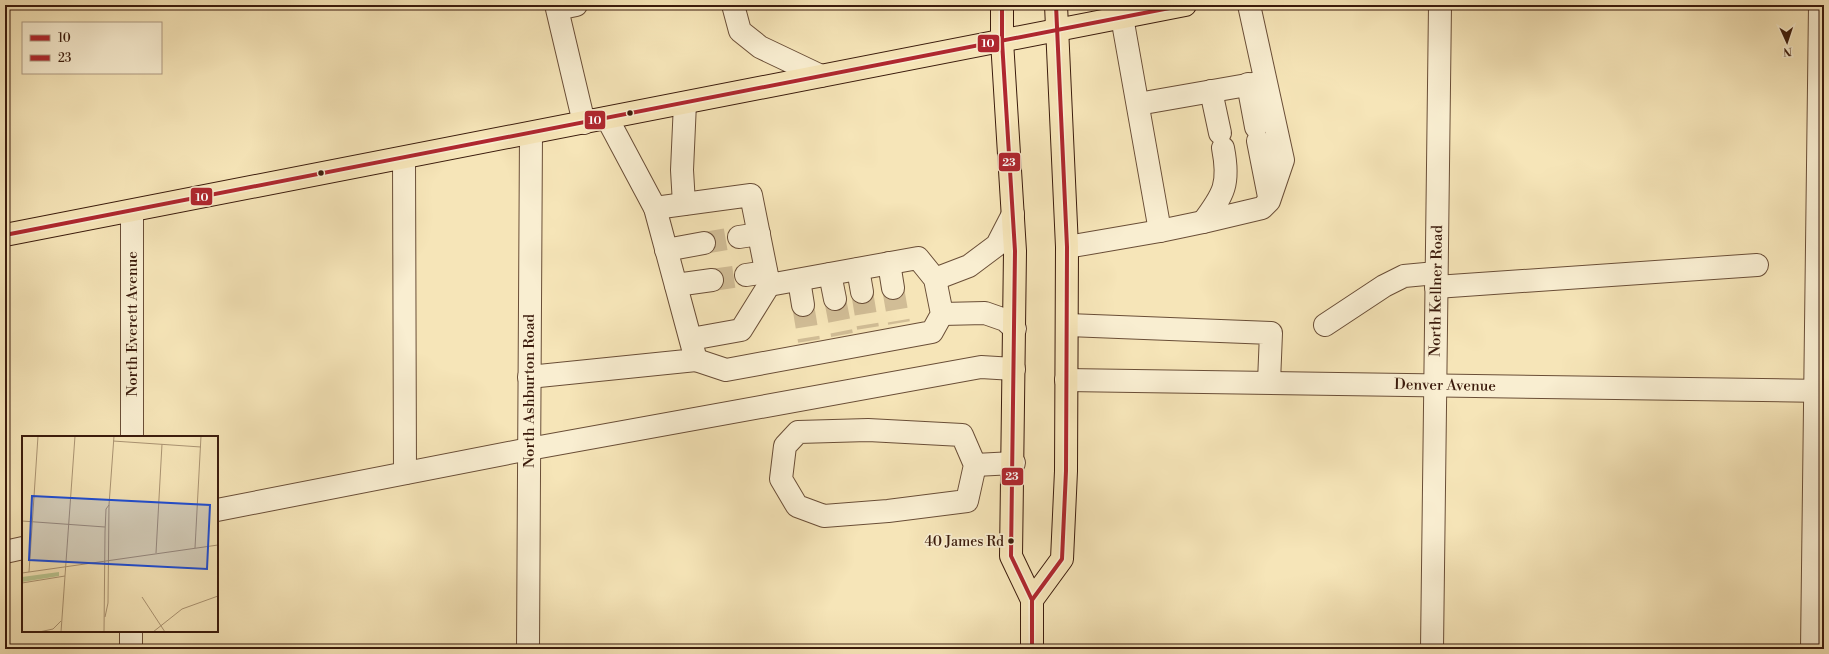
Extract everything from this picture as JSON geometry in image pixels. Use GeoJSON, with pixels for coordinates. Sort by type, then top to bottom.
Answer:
{"type":"FeatureCollection","features":[{"type":"Feature","properties":{"kind":"main road"},"geometry":{"type":"LineString","coordinates":[[1002,5],[1002,41],[1015,251],[1014,463],[1011,556],[1032,600],[1032,649]]}},
{"type":"Feature","properties":{"kind":"main road"},"geometry":{"type":"LineString","coordinates":[[1032,600],[1062,559],[1066,471],[1066,380],[1068,325],[1056,5]]}},
{"type":"Feature","properties":{"kind":"main road"},"geometry":{"type":"LineString","coordinates":[[5,235],[1185,5]]}},
{"type":"Feature","properties":{"kind":"street"},"geometry":{"type":"LineString","coordinates":[[576,5],[557,9],[584,123]]}},
{"type":"Feature","properties":{"kind":"street"},"geometry":{"type":"LineString","coordinates":[[733,5],[740,31],[760,47],[821,76]]}},
{"type":"Feature","properties":{"kind":"street"},"geometry":{"type":"LineString","coordinates":[[1249,5],[1256,83],[1257,134],[1269,191],[1269,201]]}},
{"type":"Feature","properties":{"kind":"street","name":"North Kellner Road"},"geometry":{"type":"LineString","coordinates":[[1432,649],[1440,5]]}},
{"type":"Feature","properties":{"kind":"street"},"geometry":{"type":"LineString","coordinates":[[1812,649],[1819,391],[1820,5]]}},
{"type":"Feature","properties":{"kind":"street"},"geometry":{"type":"LineString","coordinates":[[1122,18],[1160,231]]}},
{"type":"Feature","properties":{"kind":"street"},"geometry":{"type":"LineString","coordinates":[[1138,104],[1256,83]]}},
{"type":"Feature","properties":{"kind":"street"},"geometry":{"type":"LineString","coordinates":[[1066,247],[1160,231],[1262,208],[1269,201],[1282,160],[1256,83]]}},
{"type":"Feature","properties":{"kind":"street"},"geometry":{"type":"LineString","coordinates":[[1203,222],[1218,200],[1226,180],[1226,165],[1211,91]]}},
{"type":"Feature","properties":{"kind":"street"},"geometry":{"type":"LineString","coordinates":[[684,204],[682,170],[685,103]]}},
{"type":"Feature","properties":{"kind":"street"},"geometry":{"type":"LineString","coordinates":[[607,118],[655,208],[696,360]]}},
{"type":"Feature","properties":{"kind":"street","name":"North Ashburton Road"},"geometry":{"type":"LineString","coordinates":[[528,649],[531,133]]}},
{"type":"Feature","properties":{"kind":"street"},"geometry":{"type":"LineString","coordinates":[[404,158],[405,473]]}},
{"type":"Feature","properties":{"kind":"street"},"geometry":{"type":"LineString","coordinates":[[655,208],[751,196],[749,236],[760,277],[741,330],[691,339]]}},
{"type":"Feature","properties":{"kind":"street","name":"North Everett Avenue"},"geometry":{"type":"LineString","coordinates":[[132,211],[132,436]]}},
{"type":"Feature","properties":{"kind":"street"},"geometry":{"type":"LineString","coordinates":[[935,278],[969,266],[997,245],[1013,214]]}},
{"type":"Feature","properties":{"kind":"street"},"geometry":{"type":"LineString","coordinates":[[666,250],[704,243]]}},
{"type":"Feature","properties":{"kind":"street"},"geometry":{"type":"LineString","coordinates":[[529,377],[696,360],[726,370],[810,348],[900,330],[932,332],[942,314],[935,278],[918,258],[799,280],[760,277]]}},
{"type":"Feature","properties":{"kind":"street"},"geometry":{"type":"LineString","coordinates":[[889,264],[893,288]]}},
{"type":"Feature","properties":{"kind":"street"},"geometry":{"type":"LineString","coordinates":[[1325,325],[1384,286],[1404,276],[1436,280],[1757,266]]}},
{"type":"Feature","properties":{"kind":"street"},"geometry":{"type":"LineString","coordinates":[[858,269],[862,292]]}},
{"type":"Feature","properties":{"kind":"street"},"geometry":{"type":"LineString","coordinates":[[830,274],[835,299]]}},
{"type":"Feature","properties":{"kind":"street"},"geometry":{"type":"LineString","coordinates":[[676,285],[712,280]]}},
{"type":"Feature","properties":{"kind":"street"},"geometry":{"type":"LineString","coordinates":[[799,280],[803,305]]}},
{"type":"Feature","properties":{"kind":"street"},"geometry":{"type":"LineString","coordinates":[[942,314],[984,313],[1005,320],[1015,329]]}},
{"type":"Feature","properties":{"kind":"street"},"geometry":{"type":"LineString","coordinates":[[1068,325],[1271,333],[1269,382]]}},
{"type":"Feature","properties":{"kind":"street"},"geometry":{"type":"LineString","coordinates":[[218,510],[529,449],[786,402],[981,368],[1014,369]]}},
{"type":"Feature","properties":{"kind":"street","name":"Denver Avenue"},"geometry":{"type":"LineString","coordinates":[[1066,380],[1819,391]]}},
{"type":"Feature","properties":{"kind":"street"},"geometry":{"type":"LineString","coordinates":[[786,402],[798,432]]}},
{"type":"Feature","properties":{"kind":"street"},"geometry":{"type":"LineString","coordinates":[[868,430],[962,435],[975,465],[967,501],[888,511],[824,516],[797,506],[781,479],[785,446],[798,432],[868,430]]}},
{"type":"Feature","properties":{"kind":"street"},"geometry":{"type":"LineString","coordinates":[[975,465],[1014,463]]}},
{"type":"Feature","properties":{"kind":"street"},"geometry":{"type":"LineString","coordinates":[[5,552],[22,548]]}},
{"type":"Feature","properties":{"kind":"street"},"geometry":{"type":"LineString","coordinates":[[131,632],[131,649]]}},
{"type":"Feature","properties":{"kind":"tunnel"},"geometry":{"type":"LineString","coordinates":[[704,243],[739,237]]}},
{"type":"Feature","properties":{"kind":"tunnel"},"geometry":{"type":"LineString","coordinates":[[712,280],[746,275]]}},
{"type":"Feature","properties":{"kind":"tunnel"},"geometry":{"type":"LineString","coordinates":[[893,288],[899,323]]}},
{"type":"Feature","properties":{"kind":"tunnel"},"geometry":{"type":"LineString","coordinates":[[862,292],[868,328]]}},
{"type":"Feature","properties":{"kind":"tunnel"},"geometry":{"type":"LineString","coordinates":[[835,299],[842,335]]}},
{"type":"Feature","properties":{"kind":"tunnel"},"geometry":{"type":"LineString","coordinates":[[803,305],[809,341]]}},
{"type":"Feature","properties":{"kind":"transit line","name":"23"},"geometry":{"type":"LineString","coordinates":[[1002,5],[1002,41],[1015,251],[1011,556],[1032,600],[1032,629]]}},
{"type":"Feature","properties":{"kind":"transit line","name":"23"},"geometry":{"type":"LineString","coordinates":[[1032,649],[1032,600],[1062,559],[1066,471],[1067,247],[1056,5]]}},
{"type":"Feature","properties":{"kind":"transit line","name":"10"},"geometry":{"type":"LineString","coordinates":[[5,235],[1185,5]]}},
{"type":"Feature","properties":{"kind":"place","name":"40 James Rd"},"geometry":{"type":"Point","coordinates":[1011,541]}}]}
